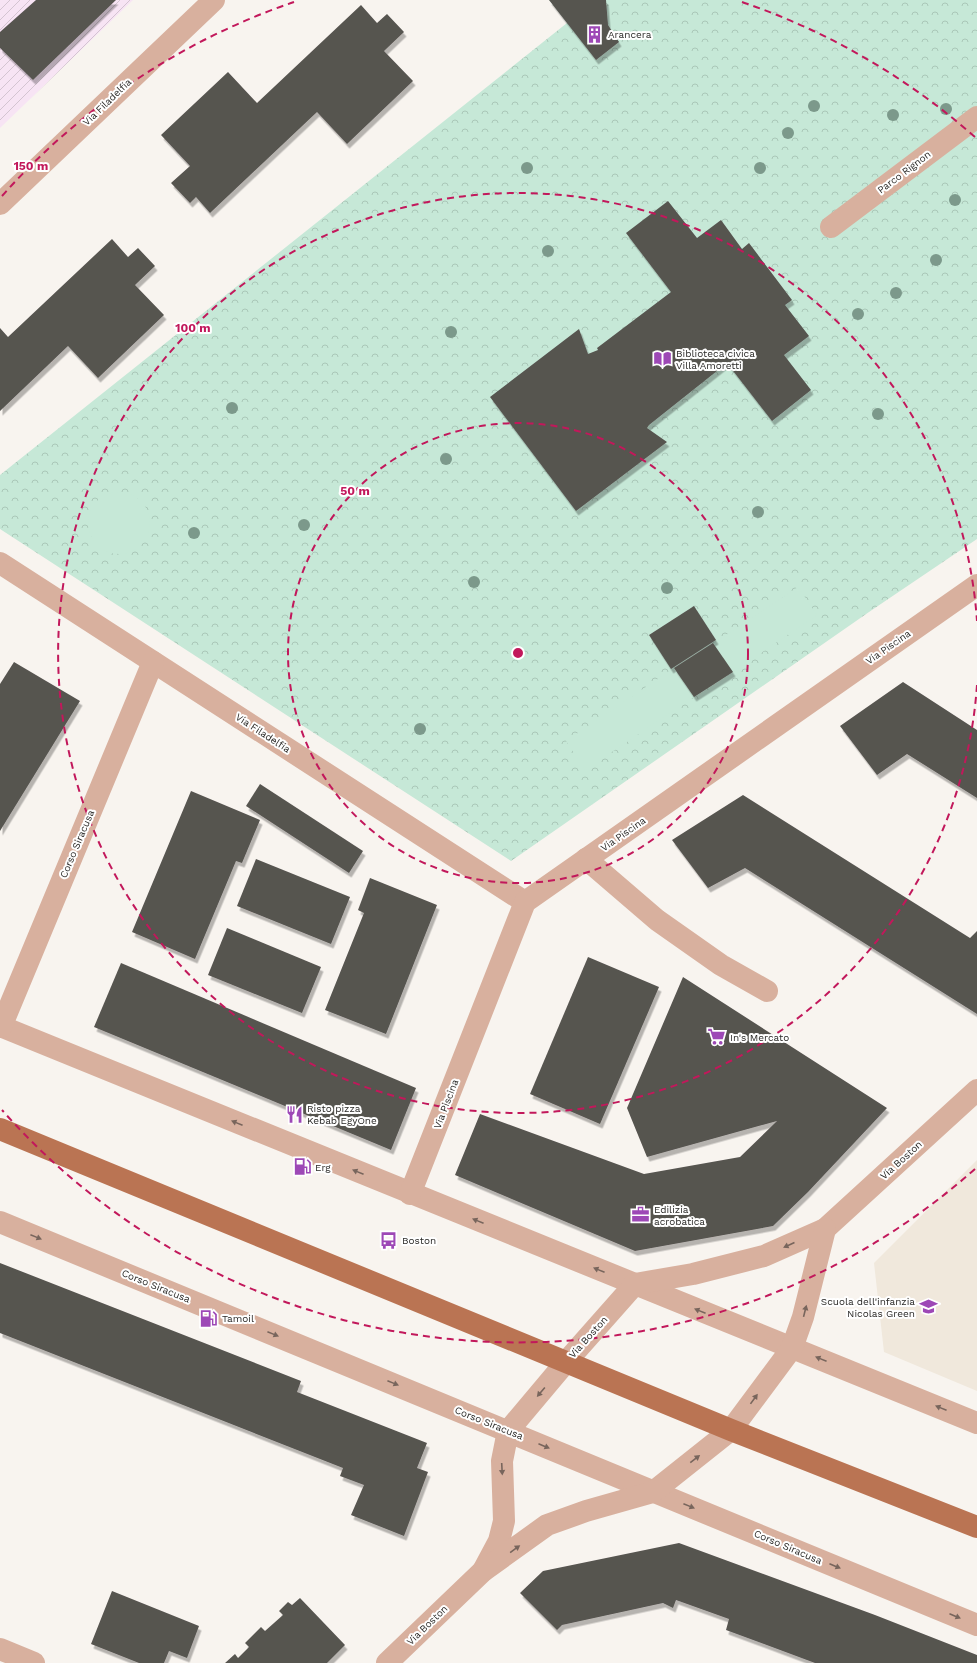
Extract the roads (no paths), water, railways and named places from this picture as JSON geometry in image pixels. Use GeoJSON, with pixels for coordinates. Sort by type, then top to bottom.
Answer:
{"type":"FeatureCollection","features":[{"type":"Feature","properties":{"kind":"main road"},"geometry":{"type":"LineString","coordinates":[[0,1129],[731,1430],[977,1527]]}},
{"type":"Feature","properties":{"kind":"street","name":"Via Filadelfia"},"geometry":{"type":"LineString","coordinates":[[0,204],[214,0]]}},
{"type":"Feature","properties":{"kind":"street","name":"Parco Rignon"},"geometry":{"type":"LineString","coordinates":[[831,227],[977,117]]}},
{"type":"Feature","properties":{"kind":"street","name":"Via Filadelfia"},"geometry":{"type":"LineString","coordinates":[[0,563],[525,902]]}},
{"type":"Feature","properties":{"kind":"street","name":"Via Piscina"},"geometry":{"type":"LineString","coordinates":[[410,1194],[525,902],[977,585]]}},
{"type":"Feature","properties":{"kind":"street","name":"Corso Siracusa"},"geometry":{"type":"LineString","coordinates":[[153,662],[0,1026],[410,1194],[977,1423]]}},
{"type":"Feature","properties":{"kind":"street"},"geometry":{"type":"LineString","coordinates":[[586,859],[657,920],[721,965],[767,991]]}},
{"type":"Feature","properties":{"kind":"street","name":"Via Boston"},"geometry":{"type":"LineString","coordinates":[[483,1571],[499,1541],[504,1521],[502,1461],[508,1431],[566,1362],[635,1284],[693,1274],[764,1256],[825,1229],[977,1090]]}},
{"type":"Feature","properties":{"kind":"street","name":"Corso Siracusa"},"geometry":{"type":"LineString","coordinates":[[0,1222],[977,1625]]}},
{"type":"Feature","properties":{"kind":"street","name":"Via Boston"},"geometry":{"type":"LineString","coordinates":[[387,1663],[483,1571],[547,1525],[586,1511],[653,1492],[731,1430],[792,1348],[803,1317],[825,1229]]}},
{"type":"Feature","properties":{"kind":"street"},"geometry":{"type":"LineString","coordinates":[[0,1649],[34,1663]]}},
{"type":"Feature","properties":{"kind":"place","name":"Arancera"},"geometry":{"type":"Point","coordinates":[595,34]}},
{"type":"Feature","properties":{"kind":"place","name":"Biblioteca civica Villa Amoretti"},"geometry":{"type":"Point","coordinates":[663,359]}},
{"type":"Feature","properties":{"kind":"place","name":"In's Mercato"},"geometry":{"type":"Point","coordinates":[717,1037]}},
{"type":"Feature","properties":{"kind":"place","name":"Risto pizza Kebab EgyOne"},"geometry":{"type":"Point","coordinates":[294,1114]}},
{"type":"Feature","properties":{"kind":"place","name":"Erg"},"geometry":{"type":"Point","coordinates":[302,1167]}},
{"type":"Feature","properties":{"kind":"place","name":"Edilizia acrobatica"},"geometry":{"type":"Point","coordinates":[641,1215]}},
{"type":"Feature","properties":{"kind":"place","name":"Boston"},"geometry":{"type":"Point","coordinates":[389,1240]}},
{"type":"Feature","properties":{"kind":"place","name":"Scuola dell'infanzia Nicolas Green"},"geometry":{"type":"Point","coordinates":[928,1307]}},
{"type":"Feature","properties":{"kind":"place","name":"Tamoil"},"geometry":{"type":"Point","coordinates":[209,1318]}}]}
